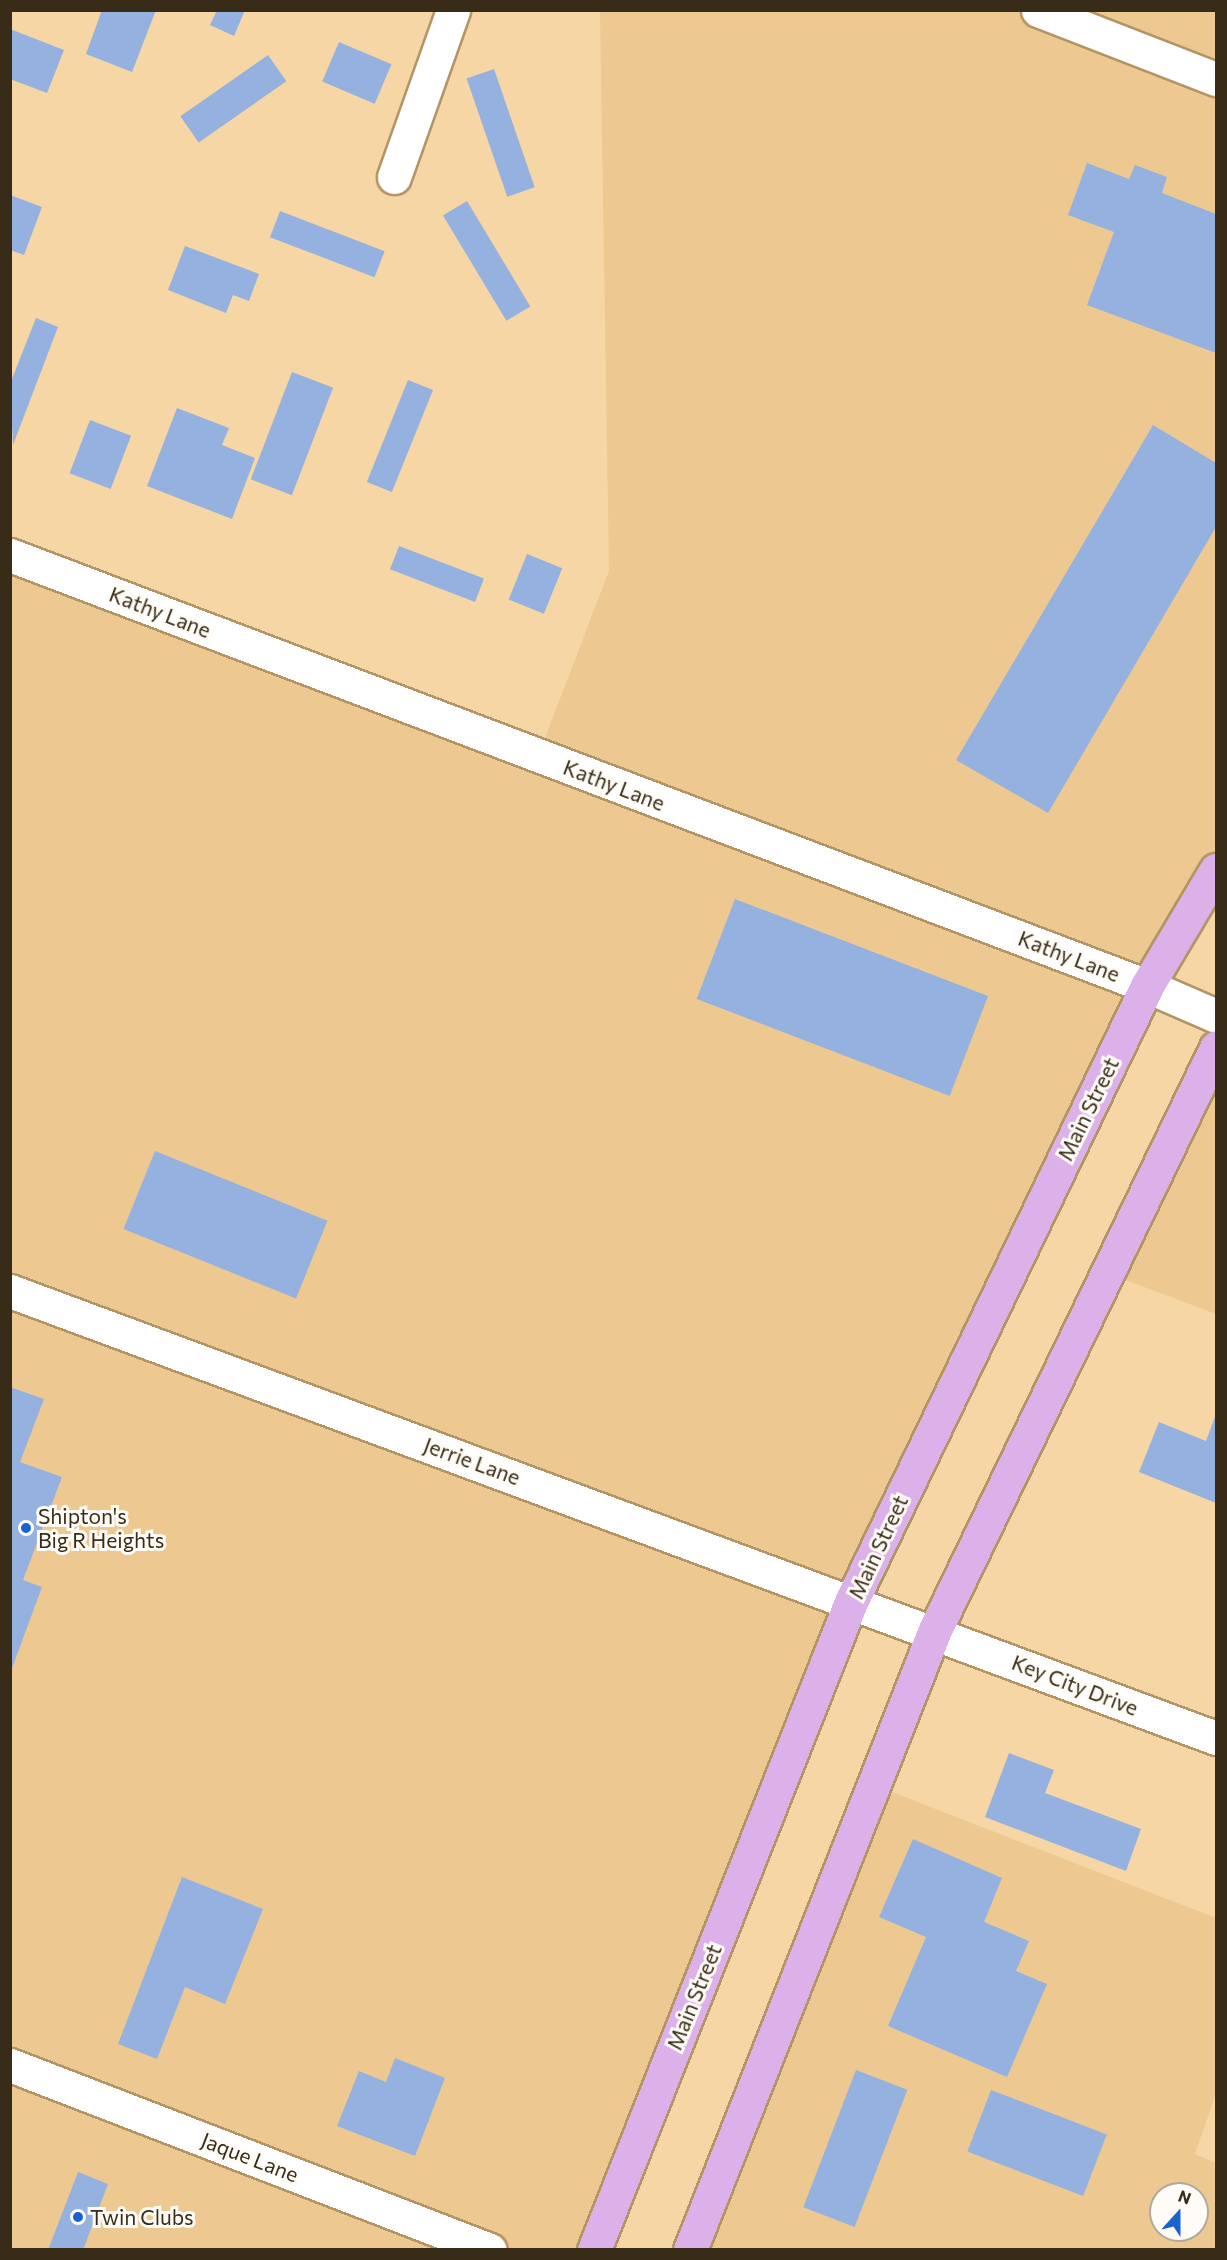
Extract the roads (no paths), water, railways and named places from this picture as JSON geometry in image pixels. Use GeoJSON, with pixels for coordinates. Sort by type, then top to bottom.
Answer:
{"type":"FeatureCollection","features":[{"type":"Feature","properties":{"kind":"main road","name":"Main Street"},"geometry":{"type":"LineString","coordinates":[[594,2250],[851,1602],[1147,986],[1216,870]]}},
{"type":"Feature","properties":{"kind":"main road"},"geometry":{"type":"LineString","coordinates":[[690,2250],[934,1632],[1216,1048]]}},
{"type":"Feature","properties":{"kind":"street"},"geometry":{"type":"LineString","coordinates":[[394,177],[453,10]]}},
{"type":"Feature","properties":{"kind":"street"},"geometry":{"type":"LineString","coordinates":[[1038,10],[1216,79]]}},
{"type":"Feature","properties":{"kind":"street","name":"Kathy Lane"},"geometry":{"type":"LineString","coordinates":[[10,555],[1147,986],[1216,1016]]}},
{"type":"Feature","properties":{"kind":"street","name":"Jerrie Lane"},"geometry":{"type":"LineString","coordinates":[[10,1291],[934,1632]]}},
{"type":"Feature","properties":{"kind":"street","name":"Key City Drive"},"geometry":{"type":"LineString","coordinates":[[934,1632],[1216,1738]]}},
{"type":"Feature","properties":{"kind":"street","name":"Jaque Lane"},"geometry":{"type":"LineString","coordinates":[[10,2065],[485,2249]]}},
{"type":"Feature","properties":{"kind":"place","name":"Shipton's Big R Heights"},"geometry":{"type":"Point","coordinates":[26,1528]}},
{"type":"Feature","properties":{"kind":"place","name":"Twin Clubs"},"geometry":{"type":"Point","coordinates":[78,2217]}}]}
